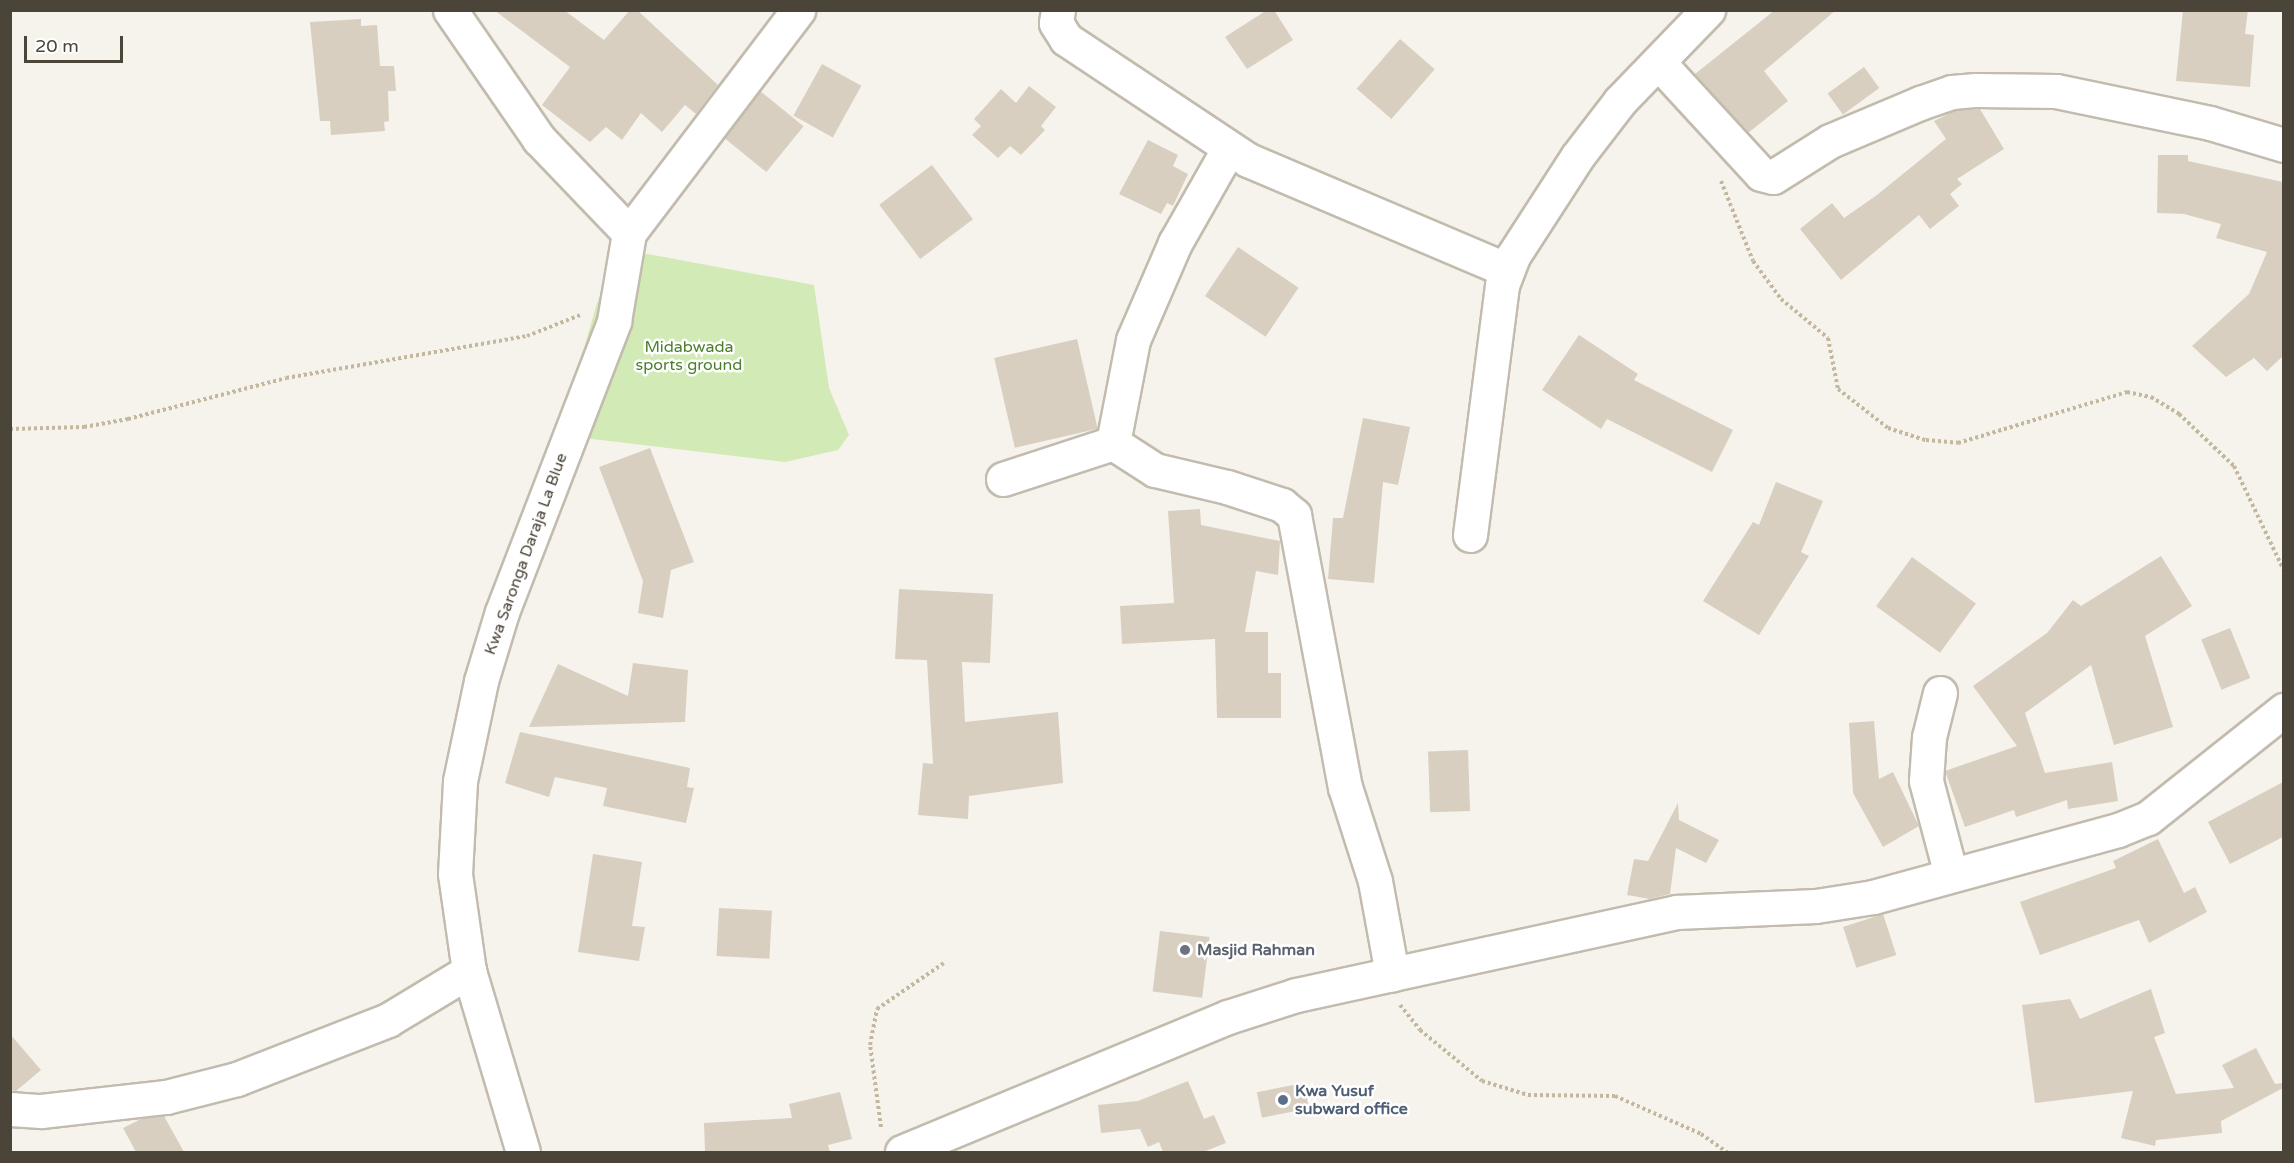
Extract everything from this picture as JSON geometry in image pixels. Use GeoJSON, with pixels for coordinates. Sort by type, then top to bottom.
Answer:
{"type":"FeatureCollection","features":[{"type":"Feature","properties":{"kind":"street"},"geometry":{"type":"LineString","coordinates":[[450,10],[539,139],[629,233]]}},
{"type":"Feature","properties":{"kind":"street","name":"Kwa Saronga Daraja La Blue"},"geometry":{"type":"LineString","coordinates":[[523,1152],[469,971],[454,836],[481,681],[502,612],[612,328],[629,233],[798,10]]}},
{"type":"Feature","properties":{"kind":"street"},"geometry":{"type":"LineString","coordinates":[[1058,10],[1056,23],[1066,39],[1229,148],[1507,270]]}},
{"type":"Feature","properties":{"kind":"street"},"geometry":{"type":"LineString","coordinates":[[1470,535],[1507,270],[1577,157],[1658,62],[1708,10]]}},
{"type":"Feature","properties":{"kind":"street"},"geometry":{"type":"LineString","coordinates":[[1658,62],[1761,174],[1773,177],[1830,141],[1952,92],[1976,90],[2056,91],[2210,123],[2283,145]]}},
{"type":"Feature","properties":{"kind":"street"},"geometry":{"type":"LineString","coordinates":[[1113,443],[1134,340],[1175,243],[1229,148]]}},
{"type":"Feature","properties":{"kind":"street"},"geometry":{"type":"LineString","coordinates":[[1003,479],[1113,443]]}},
{"type":"Feature","properties":{"kind":"street"},"geometry":{"type":"LineString","coordinates":[[1113,443],[1155,470],[1238,490],[1282,505],[1294,515],[1345,787],[1375,880],[1384,976]]}},
{"type":"Feature","properties":{"kind":"street"},"geometry":{"type":"LineString","coordinates":[[1940,693],[1929,736],[1926,780],[1951,875]]}},
{"type":"Feature","properties":{"kind":"street"},"geometry":{"type":"LineString","coordinates":[[894,1145],[1228,1017],[1296,995],[1676,912],[1816,906],[1872,897],[2148,818],[2283,710]]}},
{"type":"Feature","properties":{"kind":"street"},"geometry":{"type":"LineString","coordinates":[[10,1109],[41,1111],[166,1097],[237,1079],[388,1020],[469,971]]}},
{"type":"Feature","properties":{"kind":"path"},"geometry":{"type":"LineString","coordinates":[[1717,172],[1753,261],[1782,299],[1828,338],[1838,389],[1888,428],[1926,440],[1958,443],[2127,392],[2151,397],[2179,414],[2234,466],[2283,571]]}},
{"type":"Feature","properties":{"kind":"path"},"geometry":{"type":"LineString","coordinates":[[10,429],[95,425],[196,405],[286,378],[527,336],[617,301]]}},
{"type":"Feature","properties":{"kind":"path"},"geometry":{"type":"LineString","coordinates":[[894,1145],[874,1101],[870,1045],[877,1009],[944,963]]}},
{"type":"Feature","properties":{"kind":"path"},"geometry":{"type":"LineString","coordinates":[[1384,976],[1420,1030],[1482,1081],[1528,1095],[1615,1096],[1701,1134],[1726,1152]]}},
{"type":"Feature","properties":{"kind":"green space","name":"Midabwada sports ground"},"geometry":{"type":"Polygon","coordinates":[[[621,249],[814,285],[829,388],[849,435],[838,450],[785,462],[559,435],[597,303],[621,249]]]}},
{"type":"Feature","properties":{"kind":"building"},"geometry":{"type":"Polygon","coordinates":[[[494,10],[564,10],[604,40],[630,10],[637,10],[718,85],[696,114],[685,105],[662,132],[641,113],[622,140],[606,127],[590,142],[542,105],[570,67],[494,10]]]}},
{"type":"Feature","properties":{"kind":"building"},"geometry":{"type":"Polygon","coordinates":[[[1267,10],[1274,10],[1293,40],[1247,69],[1225,37],[1267,10]]]}},
{"type":"Feature","properties":{"kind":"building"},"geometry":{"type":"Polygon","coordinates":[[[1775,10],[1836,10],[1764,71],[1788,101],[1748,133],[1695,74],[1775,10]]]}},
{"type":"Feature","properties":{"kind":"building"},"geometry":{"type":"Polygon","coordinates":[[[2183,10],[2248,10],[2245,34],[2254,35],[2250,87],[2176,81],[2183,10]]]}},
{"type":"Feature","properties":{"kind":"building"},"geometry":{"type":"Polygon","coordinates":[[[361,19],[361,26],[377,25],[380,66],[394,66],[396,91],[388,91],[389,121],[384,122],[385,131],[331,135],[330,121],[320,121],[310,22],[361,19]]]}},
{"type":"Feature","properties":{"kind":"building"},"geometry":{"type":"Polygon","coordinates":[[[1400,39],[1435,69],[1391,119],[1357,89],[1400,39]]]}},
{"type":"Feature","properties":{"kind":"building"},"geometry":{"type":"Polygon","coordinates":[[[822,64],[861,86],[833,137],[793,116],[822,64]]]}},
{"type":"Feature","properties":{"kind":"building"},"geometry":{"type":"Polygon","coordinates":[[[1864,67],[1879,88],[1843,114],[1828,93],[1864,67]]]}},
{"type":"Feature","properties":{"kind":"building"},"geometry":{"type":"Polygon","coordinates":[[[1029,86],[1056,107],[1041,126],[1045,130],[1021,155],[1010,146],[998,158],[972,135],[981,126],[974,119],[1001,89],[1016,103],[1029,86]]]}},
{"type":"Feature","properties":{"kind":"building"},"geometry":{"type":"Polygon","coordinates":[[[760,91],[804,126],[766,172],[723,137],[760,91]]]}},
{"type":"Feature","properties":{"kind":"building"},"geometry":{"type":"Polygon","coordinates":[[[1980,109],[2004,149],[1957,179],[1962,184],[1950,194],[1959,206],[1930,229],[1919,215],[1841,280],[1800,229],[1832,203],[1844,218],[1877,195],[1946,139],[1934,121],[1956,110],[1980,109]]]}},
{"type":"Feature","properties":{"kind":"building"},"geometry":{"type":"Polygon","coordinates":[[[1148,140],[1178,155],[1173,166],[1188,174],[1173,206],[1167,203],[1161,214],[1119,194],[1148,140]]]}},
{"type":"Feature","properties":{"kind":"building"},"geometry":{"type":"Polygon","coordinates":[[[2158,155],[2188,155],[2188,161],[2283,182],[2283,356],[2267,371],[2254,358],[2226,377],[2192,346],[2249,294],[2267,252],[2216,238],[2221,224],[2184,214],[2157,213],[2158,155]]]}},
{"type":"Feature","properties":{"kind":"building"},"geometry":{"type":"Polygon","coordinates":[[[932,165],[973,219],[920,259],[879,205],[932,165]]]}},
{"type":"Feature","properties":{"kind":"building"},"geometry":{"type":"Polygon","coordinates":[[[1238,247],[1299,288],[1266,337],[1205,296],[1238,247]]]}},
{"type":"Feature","properties":{"kind":"building"},"geometry":{"type":"Polygon","coordinates":[[[1579,335],[1638,374],[1634,380],[1733,430],[1712,472],[1607,419],[1601,429],[1542,390],[1579,335]]]}},
{"type":"Feature","properties":{"kind":"building"},"geometry":{"type":"Polygon","coordinates":[[[1077,339],[1098,429],[1015,448],[994,358],[1077,339]]]}},
{"type":"Feature","properties":{"kind":"building"},"geometry":{"type":"Polygon","coordinates":[[[1363,418],[1410,427],[1398,485],[1383,482],[1374,583],[1328,579],[1333,518],[1343,518],[1363,418]]]}},
{"type":"Feature","properties":{"kind":"building"},"geometry":{"type":"Polygon","coordinates":[[[650,448],[694,562],[671,570],[663,618],[638,613],[643,581],[599,467],[650,448]]]}},
{"type":"Feature","properties":{"kind":"building"},"geometry":{"type":"Polygon","coordinates":[[[1776,482],[1823,501],[1801,552],[1809,556],[1759,635],[1703,601],[1753,522],[1759,525],[1776,482]]]}},
{"type":"Feature","properties":{"kind":"building"},"geometry":{"type":"Polygon","coordinates":[[[1200,509],[1201,525],[1280,541],[1278,575],[1256,571],[1245,632],[1268,632],[1268,673],[1281,673],[1281,718],[1217,718],[1215,639],[1122,644],[1120,606],[1174,603],[1168,511],[1200,509]]]}},
{"type":"Feature","properties":{"kind":"building"},"geometry":{"type":"Polygon","coordinates":[[[2161,556],[2192,606],[2145,636],[2173,727],[2114,745],[2091,665],[2025,713],[2045,773],[2112,762],[2118,801],[2068,809],[2067,800],[2016,817],[2014,810],[1965,827],[1945,771],[2017,746],[1973,686],[2047,633],[2073,600],[2081,606],[2161,556]]]}},
{"type":"Feature","properties":{"kind":"building"},"geometry":{"type":"Polygon","coordinates":[[[1912,557],[1976,603],[1940,653],[1876,606],[1912,557]]]}},
{"type":"Feature","properties":{"kind":"building"},"geometry":{"type":"Polygon","coordinates":[[[899,589],[993,594],[990,663],[962,662],[965,722],[1058,712],[1063,783],[969,796],[968,819],[918,815],[923,763],[933,764],[927,660],[895,659],[899,589]]]}},
{"type":"Feature","properties":{"kind":"building"},"geometry":{"type":"Polygon","coordinates":[[[2230,628],[2250,678],[2221,690],[2201,640],[2230,628]]]}},
{"type":"Feature","properties":{"kind":"building"},"geometry":{"type":"Polygon","coordinates":[[[633,663],[688,670],[685,722],[529,727],[558,664],[628,696],[633,663]]]}},
{"type":"Feature","properties":{"kind":"building"},"geometry":{"type":"Polygon","coordinates":[[[1874,721],[1879,779],[1893,772],[1919,826],[1883,847],[1853,793],[1849,723],[1874,721]]]}},
{"type":"Feature","properties":{"kind":"building"},"geometry":{"type":"Polygon","coordinates":[[[520,732],[690,768],[687,787],[694,788],[686,823],[603,806],[607,788],[555,777],[549,797],[505,783],[520,732]]]}},
{"type":"Feature","properties":{"kind":"building"},"geometry":{"type":"Polygon","coordinates":[[[1468,750],[1470,811],[1430,812],[1428,751],[1468,750]]]}},
{"type":"Feature","properties":{"kind":"building"},"geometry":{"type":"Polygon","coordinates":[[[2283,782],[2283,837],[2230,864],[2208,822],[2283,782]]]}},
{"type":"Feature","properties":{"kind":"building"},"geometry":{"type":"Polygon","coordinates":[[[1678,803],[1679,820],[1719,840],[1706,863],[1676,848],[1670,894],[1650,899],[1627,895],[1634,859],[1648,861],[1678,803]]]}},
{"type":"Feature","properties":{"kind":"building"},"geometry":{"type":"Polygon","coordinates":[[[2158,839],[2184,893],[2195,887],[2207,912],[2149,943],[2139,920],[2040,955],[2020,902],[2116,868],[2113,861],[2158,839]]]}},
{"type":"Feature","properties":{"kind":"building"},"geometry":{"type":"Polygon","coordinates":[[[593,854],[642,862],[632,926],[645,927],[639,961],[578,952],[593,854]]]}},
{"type":"Feature","properties":{"kind":"building"},"geometry":{"type":"Polygon","coordinates":[[[719,908],[772,911],[769,959],[716,956],[719,908]]]}},
{"type":"Feature","properties":{"kind":"building"},"geometry":{"type":"Polygon","coordinates":[[[1883,914],[1896,955],[1856,968],[1843,927],[1883,914]]]}},
{"type":"Feature","properties":{"kind":"building"},"geometry":{"type":"Polygon","coordinates":[[[1160,931],[1210,937],[1202,998],[1153,992],[1160,931]]]}},
{"type":"Feature","properties":{"kind":"building"},"geometry":{"type":"Polygon","coordinates":[[[2151,989],[2165,1033],[2154,1037],[2176,1094],[2234,1088],[2222,1065],[2256,1048],[2275,1084],[2283,1083],[2283,1088],[2221,1121],[2222,1133],[2156,1140],[2155,1146],[2121,1138],[2133,1091],[2035,1103],[2022,1005],[2070,999],[2080,1019],[2151,989]]]}},
{"type":"Feature","properties":{"kind":"building"},"geometry":{"type":"Polygon","coordinates":[[[10,1034],[41,1070],[16,1091],[10,1090],[10,1034]]]}},
{"type":"Feature","properties":{"kind":"building"},"geometry":{"type":"Polygon","coordinates":[[[1188,1081],[1204,1119],[1214,1115],[1226,1143],[1203,1152],[1163,1152],[1159,1142],[1148,1147],[1140,1129],[1101,1133],[1098,1105],[1138,1101],[1188,1081]]]}},
{"type":"Feature","properties":{"kind":"building","name":"Kwa Yusuf subward office"},"geometry":{"type":"Polygon","coordinates":[[[1304,1083],[1309,1109],[1262,1118],[1257,1092],[1304,1083]]]}},
{"type":"Feature","properties":{"kind":"building"},"geometry":{"type":"Polygon","coordinates":[[[840,1092],[852,1139],[828,1145],[830,1152],[705,1152],[704,1123],[792,1118],[789,1104],[840,1092]]]}},
{"type":"Feature","properties":{"kind":"building"},"geometry":{"type":"Polygon","coordinates":[[[164,1116],[184,1152],[136,1152],[123,1128],[141,1119],[164,1116]]]}},
{"type":"Feature","properties":{"kind":"place","name":"Masjid Rahman"},"geometry":{"type":"Point","coordinates":[1185,950]}},
{"type":"Feature","properties":{"kind":"place","name":"Kwa Yusuf subward office"},"geometry":{"type":"Point","coordinates":[1283,1100]}}]}
